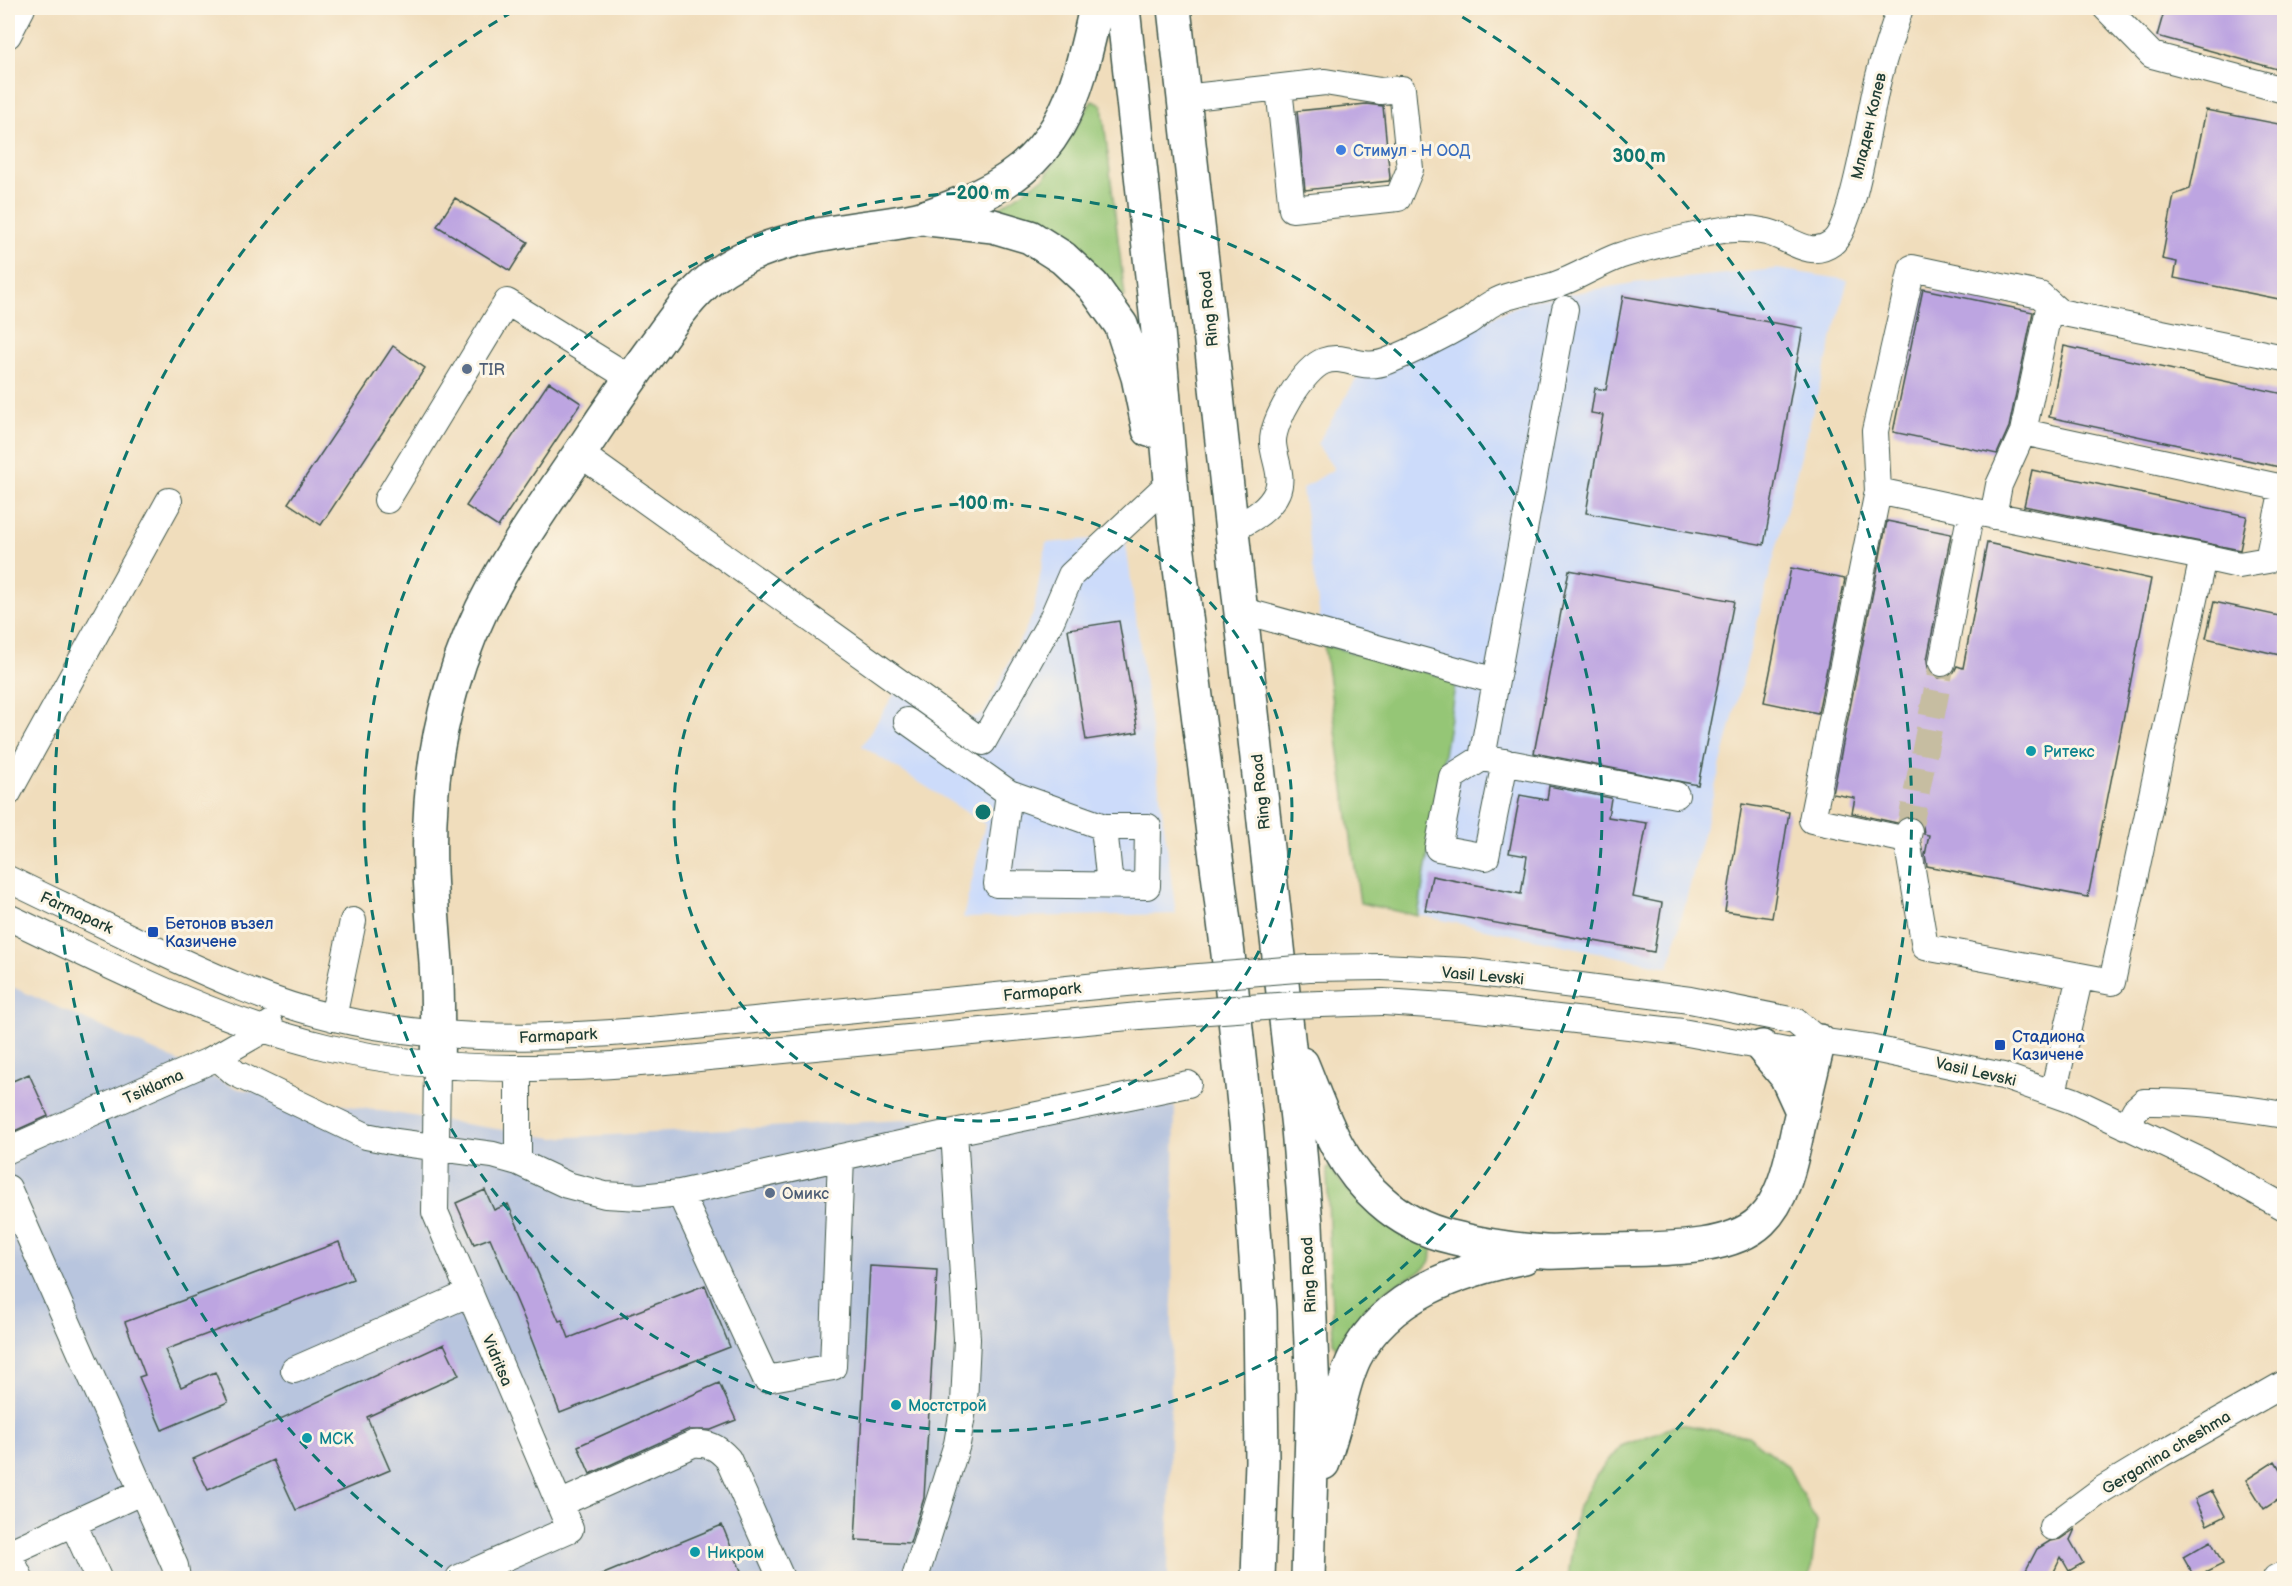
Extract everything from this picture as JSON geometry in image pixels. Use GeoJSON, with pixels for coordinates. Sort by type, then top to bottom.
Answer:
{"type":"FeatureCollection","features":[{"type":"Feature","properties":{"kind":"highway"},"geometry":{"type":"LineString","coordinates":[[437,1051],[436,964],[429,870],[431,802],[438,746],[450,694],[469,641],[494,586],[532,523],[630,378],[678,313],[712,278],[761,249],[812,236],[920,219],[989,192],[1025,168],[1052,138],[1070,102],[1085,57],[1096,8]]}},
{"type":"Feature","properties":{"kind":"highway"},"geometry":{"type":"LineString","coordinates":[[1124,8],[1158,331],[1175,528],[1228,954],[1254,1225],[1260,1312],[1258,1578]]}},
{"type":"Feature","properties":{"kind":"highway","name":"Ring Road"},"geometry":{"type":"LineString","coordinates":[[1174,8],[1288,1032],[1306,1234],[1314,1392],[1308,1578]]}},
{"type":"Feature","properties":{"kind":"highway"},"geometry":{"type":"LineString","coordinates":[[920,219],[993,226],[1030,237],[1063,258],[1093,286],[1120,325],[1138,376],[1162,490],[1175,528]]}},
{"type":"Feature","properties":{"kind":"highway"},"geometry":{"type":"LineString","coordinates":[[1288,1032],[1332,1139],[1351,1171],[1380,1200],[1412,1223],[1449,1237],[1491,1246],[1546,1252],[1712,1243],[1742,1234],[1762,1220],[1776,1200],[1787,1173],[1819,1041]]}},
{"type":"Feature","properties":{"kind":"highway"},"geometry":{"type":"LineString","coordinates":[[1762,1047],[1786,1076],[1802,1111]]}},
{"type":"Feature","properties":{"kind":"highway"},"geometry":{"type":"LineString","coordinates":[[1312,1499],[1355,1357],[1384,1319],[1415,1295],[1451,1277],[1489,1264],[1546,1252]]}},
{"type":"Feature","properties":{"kind":"street"},"geometry":{"type":"LineString","coordinates":[[8,35],[22,8]]}},
{"type":"Feature","properties":{"kind":"street","name":"Младен Колев"},"geometry":{"type":"LineString","coordinates":[[1231,530],[1259,514],[1270,504],[1278,490],[1280,472],[1273,444],[1275,426],[1291,395],[1307,372],[1324,361],[1339,359],[1369,366],[1386,362],[1471,320],[1491,303],[1513,294],[1557,285],[1618,257],[1716,231],[1749,229],[1769,232],[1801,248],[1816,249],[1833,243],[1843,227],[1853,194],[1878,78],[1900,8]]}},
{"type":"Feature","properties":{"kind":"street"},"geometry":{"type":"LineString","coordinates":[[2106,8],[2152,55],[2284,90]]}},
{"type":"Feature","properties":{"kind":"street"},"geometry":{"type":"LineString","coordinates":[[1184,98],[1279,87],[1325,82],[1380,91],[1402,89],[1410,168],[1398,198],[1292,209],[1279,87]]}},
{"type":"Feature","properties":{"kind":"street"},"geometry":{"type":"LineString","coordinates":[[2203,557],[2112,982],[1924,947],[1908,835],[1812,820],[1878,491],[1875,431],[1912,268],[2040,295],[2059,312],[2284,358]]}},
{"type":"Feature","properties":{"kind":"street"},"geometry":{"type":"LineString","coordinates":[[387,500],[507,302],[630,378]]}},
{"type":"Feature","properties":{"kind":"street"},"geometry":{"type":"LineString","coordinates":[[1942,663],[1982,514],[1999,485],[2023,432],[2050,304]]}},
{"type":"Feature","properties":{"kind":"street"},"geometry":{"type":"LineString","coordinates":[[1565,309],[1496,681],[1494,760],[1676,795]]}},
{"type":"Feature","properties":{"kind":"street"},"geometry":{"type":"LineString","coordinates":[[1878,491],[2240,565],[2268,560],[2283,488],[2023,432]]}},
{"type":"Feature","properties":{"kind":"street"},"geometry":{"type":"LineString","coordinates":[[579,453],[983,742]]}},
{"type":"Feature","properties":{"kind":"street"},"geometry":{"type":"LineString","coordinates":[[968,764],[983,742],[1051,621],[1071,575],[1162,490]]}},
{"type":"Feature","properties":{"kind":"street"},"geometry":{"type":"LineString","coordinates":[[8,793],[169,501]]}},
{"type":"Feature","properties":{"kind":"street"},"geometry":{"type":"LineString","coordinates":[[1240,610],[1496,681]]}},
{"type":"Feature","properties":{"kind":"street"},"geometry":{"type":"LineString","coordinates":[[907,722],[1009,793],[1104,827],[1148,827],[1147,886],[997,884],[1009,793]]}},
{"type":"Feature","properties":{"kind":"street"},"geometry":{"type":"LineString","coordinates":[[1104,827],[1110,886]]}},
{"type":"Feature","properties":{"kind":"street","name":"Farmapark"},"geometry":{"type":"LineString","coordinates":[[8,879],[197,969],[290,1006],[390,1030],[437,1051],[516,1037],[583,1035],[719,1023],[1137,982]]}},
{"type":"Feature","properties":{"kind":"street","name":"Farmapark"},"geometry":{"type":"LineString","coordinates":[[8,917],[181,999],[263,1030],[327,1048],[437,1051],[518,1069],[720,1056],[1139,1016]]}},
{"type":"Feature","properties":{"kind":"street"},"geometry":{"type":"LineString","coordinates":[[333,1018],[353,921]]}},
{"type":"Feature","properties":{"kind":"street","name":"Vasil Levski"},"geometry":{"type":"LineString","coordinates":[[1137,982],[1309,968],[1382,967],[1475,973],[1690,1000],[1795,1021],[1819,1041]]}},
{"type":"Feature","properties":{"kind":"street"},"geometry":{"type":"LineString","coordinates":[[2054,1093],[2080,976]]}},
{"type":"Feature","properties":{"kind":"street","name":"Vasil Levski"},"geometry":{"type":"LineString","coordinates":[[1139,1016],[1291,1005],[1383,1002],[1530,1014],[1682,1032],[1791,1053],[1819,1041],[1869,1048],[2003,1076],[2054,1093],[2203,1162],[2284,1208]]}},
{"type":"Feature","properties":{"kind":"street","name":"Tsiklama"},"geometry":{"type":"LineString","coordinates":[[8,1150],[217,1057],[263,1030],[290,1006]]}},
{"type":"Feature","properties":{"kind":"street","name":"Vidritsa"},"geometry":{"type":"LineString","coordinates":[[437,1051],[435,1212],[570,1529],[459,1578]]}},
{"type":"Feature","properties":{"kind":"street"},"geometry":{"type":"LineString","coordinates":[[217,1057],[235,1073],[366,1136],[493,1155],[518,1162],[567,1185],[604,1195],[641,1197],[680,1193],[954,1132],[1188,1084]]}},
{"type":"Feature","properties":{"kind":"street"},"geometry":{"type":"LineString","coordinates":[[518,1069],[518,1162]]}},
{"type":"Feature","properties":{"kind":"street"},"geometry":{"type":"LineString","coordinates":[[2126,1126],[2135,1110],[2144,1102],[2180,1101],[2219,1104],[2284,1115]]}},
{"type":"Feature","properties":{"kind":"street"},"geometry":{"type":"LineString","coordinates":[[915,1578],[957,1444],[964,1404],[967,1339],[954,1132]]}},
{"type":"Feature","properties":{"kind":"street"},"geometry":{"type":"LineString","coordinates":[[680,1193],[766,1379],[833,1367],[841,1157]]}},
{"type":"Feature","properties":{"kind":"street"},"geometry":{"type":"LineString","coordinates":[[8,1188],[175,1566],[177,1578]]}},
{"type":"Feature","properties":{"kind":"street"},"geometry":{"type":"LineString","coordinates":[[294,1370],[470,1293]]}},
{"type":"Feature","properties":{"kind":"street","name":"Gerganina cheshma"},"geometry":{"type":"LineString","coordinates":[[2052,1527],[2103,1489],[2284,1384]]}},
{"type":"Feature","properties":{"kind":"street"},"geometry":{"type":"LineString","coordinates":[[559,1504],[686,1447],[706,1444],[718,1448],[728,1459],[781,1578]]}},
{"type":"Feature","properties":{"kind":"street"},"geometry":{"type":"LineString","coordinates":[[20,1578],[8,1553],[141,1492]]}},
{"type":"Feature","properties":{"kind":"street"},"geometry":{"type":"LineString","coordinates":[[73,1523],[98,1578]]}},
{"type":"Feature","properties":{"kind":"street"},"geometry":{"type":"LineString","coordinates":[[2276,1578],[2284,1574]]}},
{"type":"Feature","properties":{"kind":"shaded area"},"geometry":{"type":"Polygon","coordinates":[[[1777,269],[1848,280],[1669,967],[1360,903],[1302,489],[1334,469],[1317,444],[1357,378],[1528,301],[1633,283],[1777,269]]]}},
{"type":"Feature","properties":{"kind":"shaded area"},"geometry":{"type":"Polygon","coordinates":[[[1125,536],[1176,914],[963,918],[985,824],[862,746],[904,678],[969,718],[984,713],[1033,614],[1046,543],[1125,536]]]}},
{"type":"Feature","properties":{"kind":"shaded area"},"geometry":{"type":"Polygon","coordinates":[[[8,985],[239,1089],[554,1138],[1175,1106],[1168,1578],[8,1578],[8,985]]]}},
{"type":"Feature","properties":{"kind":"green space"},"geometry":{"type":"Polygon","coordinates":[[[1092,101],[1102,105],[1125,297],[1120,296],[1076,245],[1028,220],[1002,213],[997,209],[1045,177],[1092,101]]]}},
{"type":"Feature","properties":{"kind":"green space"},"geometry":{"type":"Polygon","coordinates":[[[1324,645],[1456,680],[1418,916],[1360,903],[1324,645]]]}},
{"type":"Feature","properties":{"kind":"green space"},"geometry":{"type":"Polygon","coordinates":[[[1329,1167],[1352,1195],[1432,1248],[1429,1263],[1375,1300],[1360,1315],[1336,1348],[1333,1342],[1327,1169],[1329,1167]]]}},
{"type":"Feature","properties":{"kind":"green space"},"geometry":{"type":"Polygon","coordinates":[[[1680,1424],[1748,1436],[1788,1467],[1817,1523],[1810,1578],[1568,1578],[1577,1510],[1596,1476],[1621,1446],[1680,1424]]]}},
{"type":"Feature","properties":{"kind":"building"},"geometry":{"type":"Polygon","coordinates":[[[2165,8],[2284,8],[2284,71],[2157,36],[2165,8]]]}},
{"type":"Feature","properties":{"kind":"building"},"geometry":{"type":"Polygon","coordinates":[[[1366,104],[1383,106],[1389,181],[1305,190],[1297,111],[1366,104]]]}},
{"type":"Feature","properties":{"kind":"building"},"geometry":{"type":"Polygon","coordinates":[[[2206,110],[2284,125],[2284,300],[2174,278],[2177,262],[2162,259],[2174,195],[2190,189],[2206,110]]]}},
{"type":"Feature","properties":{"kind":"building"},"geometry":{"type":"Polygon","coordinates":[[[455,198],[528,242],[510,271],[437,226],[455,198]]]}},
{"type":"Feature","properties":{"kind":"building"},"geometry":{"type":"Polygon","coordinates":[[[1923,289],[2033,312],[2009,427],[1997,454],[1893,432],[1923,289]]]}},
{"type":"Feature","properties":{"kind":"building"},"geometry":{"type":"Polygon","coordinates":[[[1623,296],[1803,328],[1764,545],[1586,513],[1603,415],[1591,413],[1595,388],[1606,390],[1623,296]]]}},
{"type":"Feature","properties":{"kind":"building"},"geometry":{"type":"Polygon","coordinates":[[[393,346],[425,368],[321,525],[288,503],[393,346]]]}},
{"type":"Feature","properties":{"kind":"building"},"geometry":{"type":"Polygon","coordinates":[[[2064,346],[2284,394],[2284,468],[2049,417],[2064,346]]]}},
{"type":"Feature","properties":{"kind":"building"},"geometry":{"type":"Polygon","coordinates":[[[549,382],[581,403],[498,527],[466,506],[549,382]]]}},
{"type":"Feature","properties":{"kind":"building"},"geometry":{"type":"Polygon","coordinates":[[[2032,470],[2247,516],[2240,550],[2024,506],[2032,470]]]}},
{"type":"Feature","properties":{"kind":"building","name":"Ритекс"},"geometry":{"type":"Polygon","coordinates":[[[1887,521],[1951,534],[1927,660],[1932,674],[1939,678],[1947,677],[1954,672],[1957,666],[1963,668],[1987,543],[2151,579],[2088,897],[1927,866],[1925,855],[1929,835],[1924,834],[1919,820],[1912,816],[1905,817],[1897,823],[1852,813],[1855,798],[1833,794],[1887,521]]]}},
{"type":"Feature","properties":{"kind":"building"},"geometry":{"type":"Polygon","coordinates":[[[1791,568],[1845,579],[1818,713],[1764,702],[1791,568]]]}},
{"type":"Feature","properties":{"kind":"building"},"geometry":{"type":"Polygon","coordinates":[[[1569,570],[1734,601],[1698,785],[1534,753],[1569,570]]]}},
{"type":"Feature","properties":{"kind":"building"},"geometry":{"type":"Polygon","coordinates":[[[2214,602],[2284,617],[2284,656],[2206,638],[2214,602]]]}},
{"type":"Feature","properties":{"kind":"building"},"geometry":{"type":"Polygon","coordinates":[[[1119,621],[1138,732],[1086,740],[1068,629],[1119,621]]]}},
{"type":"Feature","properties":{"kind":"building"},"geometry":{"type":"Polygon","coordinates":[[[1549,786],[1611,798],[1608,817],[1647,823],[1633,897],[1662,903],[1654,952],[1425,910],[1432,876],[1521,894],[1527,856],[1509,853],[1520,795],[1547,800],[1549,786]]]}},
{"type":"Feature","properties":{"kind":"building"},"geometry":{"type":"Polygon","coordinates":[[[1742,804],[1789,812],[1772,918],[1725,911],[1742,804]]]}},
{"type":"Feature","properties":{"kind":"building"},"geometry":{"type":"Polygon","coordinates":[[[29,1074],[48,1116],[8,1134],[8,1083],[29,1074]]]}},
{"type":"Feature","properties":{"kind":"building"},"geometry":{"type":"Polygon","coordinates":[[[485,1190],[494,1210],[508,1204],[559,1321],[562,1320],[569,1338],[705,1285],[730,1347],[560,1413],[530,1332],[490,1238],[474,1244],[456,1203],[485,1190]]]}},
{"type":"Feature","properties":{"kind":"building"},"geometry":{"type":"Polygon","coordinates":[[[339,1242],[353,1279],[165,1350],[181,1387],[215,1372],[228,1402],[162,1430],[139,1377],[145,1375],[125,1322],[339,1242]]]}},
{"type":"Feature","properties":{"kind":"building","name":"Мостстрой"},"geometry":{"type":"Polygon","coordinates":[[[870,1266],[937,1270],[924,1498],[910,1543],[855,1540],[870,1266]]]}},
{"type":"Feature","properties":{"kind":"building","name":"МСК"},"geometry":{"type":"Polygon","coordinates":[[[444,1344],[459,1375],[367,1417],[390,1470],[296,1510],[273,1460],[208,1490],[193,1459],[444,1344]]]}},
{"type":"Feature","properties":{"kind":"building"},"geometry":{"type":"Polygon","coordinates":[[[719,1383],[736,1420],[711,1430],[687,1430],[590,1474],[578,1446],[719,1383]]]}},
{"type":"Feature","properties":{"kind":"building"},"geometry":{"type":"Polygon","coordinates":[[[2275,1461],[2284,1476],[2284,1496],[2264,1509],[2246,1480],[2275,1461]]]}},
{"type":"Feature","properties":{"kind":"building"},"geometry":{"type":"Polygon","coordinates":[[[2212,1491],[2225,1516],[2207,1525],[2195,1499],[2212,1491]]]}},
{"type":"Feature","properties":{"kind":"building","name":"Никром"},"geometry":{"type":"Polygon","coordinates":[[[722,1525],[744,1578],[594,1578],[722,1525]]]}},
{"type":"Feature","properties":{"kind":"building"},"geometry":{"type":"Polygon","coordinates":[[[2075,1529],[2070,1540],[2083,1563],[2069,1571],[2061,1557],[2051,1578],[2022,1578],[2037,1549],[2050,1541],[2060,1539],[2075,1529]]]}},
{"type":"Feature","properties":{"kind":"building"},"geometry":{"type":"Polygon","coordinates":[[[2211,1541],[2223,1564],[2195,1578],[2183,1557],[2211,1541]]]}},
{"type":"Feature","properties":{"kind":"tunnel"},"geometry":{"type":"LineString","coordinates":[[1909,831],[1942,663]]}},
{"type":"Feature","properties":{"kind":"place","name":"Стимул - Н ООД"},"geometry":{"type":"Point","coordinates":[1341,150]}},
{"type":"Feature","properties":{"kind":"place","name":"TIR"},"geometry":{"type":"Point","coordinates":[467,369]}},
{"type":"Feature","properties":{"kind":"place","name":"Ритекс"},"geometry":{"type":"Point","coordinates":[2031,751]}},
{"type":"Feature","properties":{"kind":"place","name":"Бетонов възел Казичене"},"geometry":{"type":"Point","coordinates":[153,932]}},
{"type":"Feature","properties":{"kind":"place","name":"Стадиона Казичене"},"geometry":{"type":"Point","coordinates":[2000,1045]}},
{"type":"Feature","properties":{"kind":"place","name":"Омикс"},"geometry":{"type":"Point","coordinates":[770,1193]}},
{"type":"Feature","properties":{"kind":"place","name":"Мостстрой"},"geometry":{"type":"Point","coordinates":[896,1405]}},
{"type":"Feature","properties":{"kind":"place","name":"МСК"},"geometry":{"type":"Point","coordinates":[307,1438]}},
{"type":"Feature","properties":{"kind":"place","name":"Никром"},"geometry":{"type":"Point","coordinates":[695,1552]}}]}
